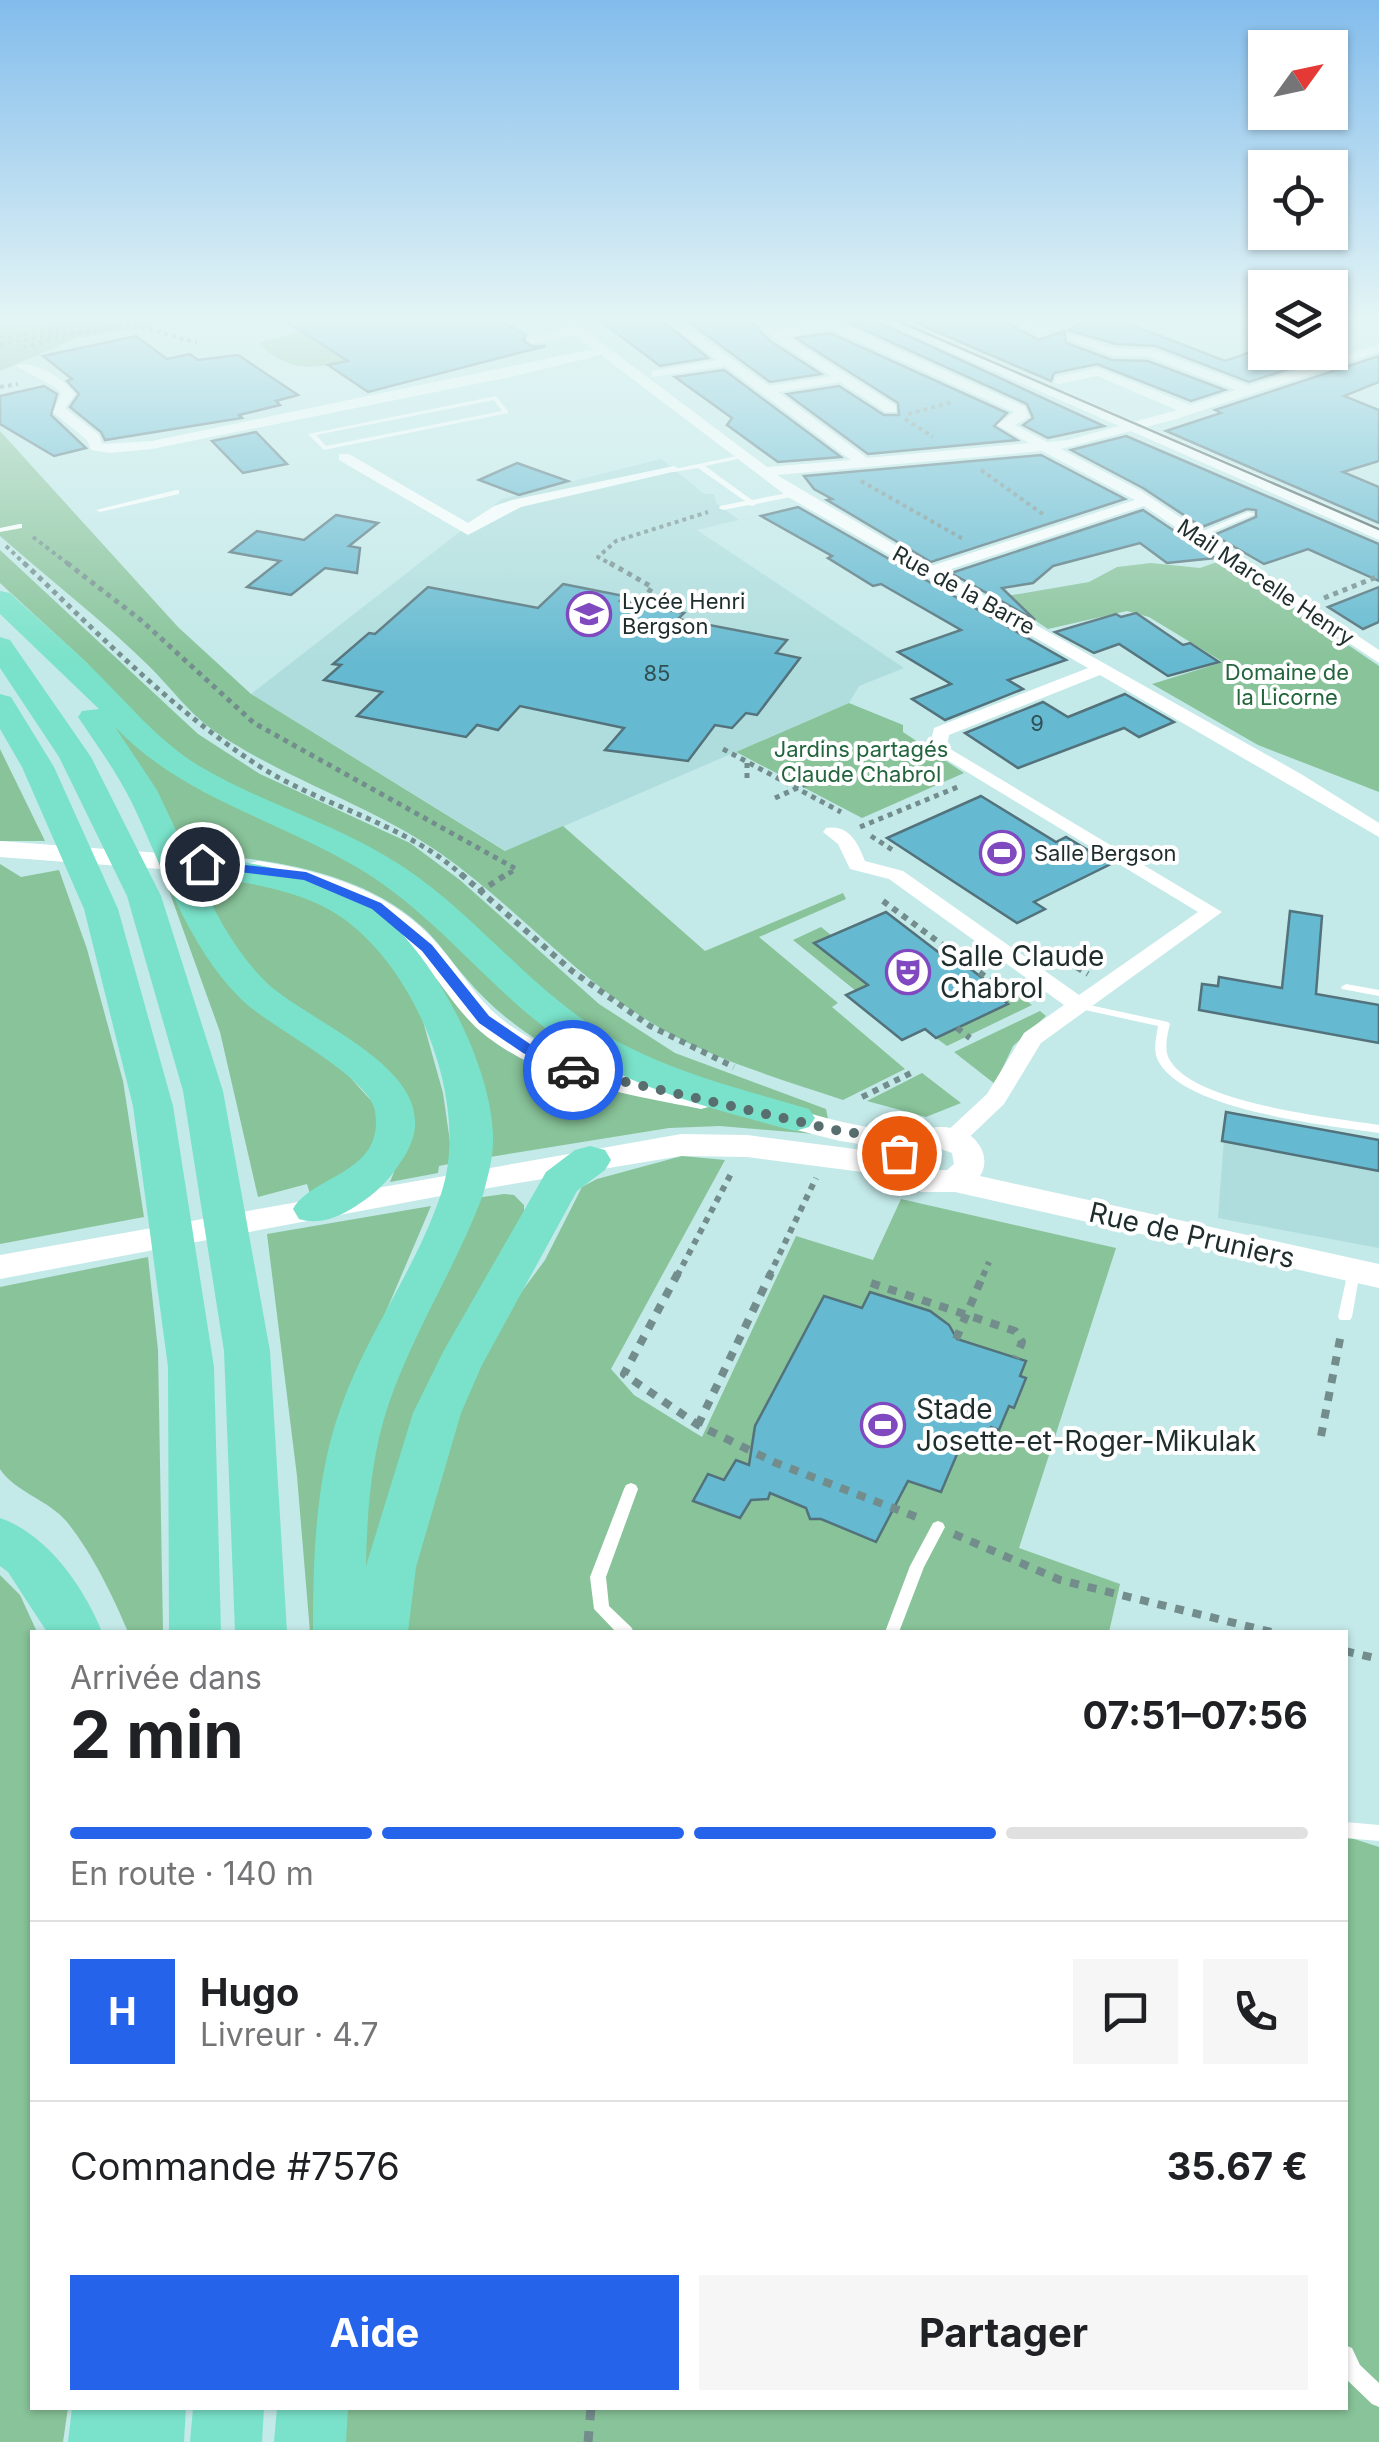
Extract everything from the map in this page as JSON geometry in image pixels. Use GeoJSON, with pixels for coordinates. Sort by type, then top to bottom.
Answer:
{"type":"FeatureCollection","features":[{"type":"Feature","properties":{"kind":"highway"},"geometry":{"type":"LineString","coordinates":[[0,599],[76,668],[141,739],[162,756],[394,876],[424,898],[516,986],[587,1041],[629,1066],[795,1118]]}},
{"type":"Feature","properties":{"kind":"highway"},"geometry":{"type":"LineString","coordinates":[[40,636],[145,796],[200,918],[242,979],[286,1018],[378,1079],[391,1096],[395,1127],[382,1160],[359,1185],[314,1209]]}},
{"type":"Feature","properties":{"kind":"highway"},"geometry":{"type":"LineString","coordinates":[[0,646],[75,758],[144,896],[204,1091],[247,1351],[261,1630]]}},
{"type":"Feature","properties":{"kind":"highway"},"geometry":{"type":"LineString","coordinates":[[0,703],[38,767],[101,909],[153,1106],[191,1367],[195,1630]]}},
{"type":"Feature","properties":{"kind":"highway"},"geometry":{"type":"LineString","coordinates":[[202,864],[282,881],[323,896],[352,909],[382,933],[428,1000],[454,1058],[470,1112],[472,1160],[458,1202],[378,1371],[353,1445],[344,1518],[339,1630]]}},
{"type":"Feature","properties":{"kind":"highway"},"geometry":{"type":"LineString","coordinates":[[382,1630],[391,1567],[437,1413],[459,1364],[561,1182],[590,1160]]}},
{"type":"Feature","properties":{"kind":"highway"},"geometry":{"type":"LineString","coordinates":[[0,1538],[26,1557],[75,1630]]}},
{"type":"Feature","properties":{"kind":"highway"},"geometry":{"type":"LineString","coordinates":[[104,2442],[108,2410]]}},
{"type":"Feature","properties":{"kind":"highway"},"geometry":{"type":"LineString","coordinates":[[148,2442],[151,2410]]}},
{"type":"Feature","properties":{"kind":"highway"},"geometry":{"type":"LineString","coordinates":[[226,2442],[229,2410]]}},
{"type":"Feature","properties":{"kind":"highway"},"geometry":{"type":"LineString","coordinates":[[282,2442],[285,2410]]}},
{"type":"Feature","properties":{"kind":"highway"},"geometry":{"type":"LineString","coordinates":[[310,2442],[313,2410]]}},
{"type":"Feature","properties":{"kind":"street"},"geometry":{"type":"LineString","coordinates":[[91,436],[96,447],[110,449],[197,436]]}},
{"type":"Feature","properties":{"kind":"street","name":"Rue de la Barre"},"geometry":{"type":"LineString","coordinates":[[723,436],[741,457],[793,494],[1379,831]]}},
{"type":"Feature","properties":{"kind":"street"},"geometry":{"type":"LineString","coordinates":[[822,436],[860,468]]}},
{"type":"Feature","properties":{"kind":"street","name":"Mail Marcelle Henry"},"geometry":{"type":"LineString","coordinates":[[1024,436],[1146,501],[1379,658]]}},
{"type":"Feature","properties":{"kind":"street"},"geometry":{"type":"LineString","coordinates":[[763,472],[860,468],[1047,448],[1096,436]]}},
{"type":"Feature","properties":{"kind":"street"},"geometry":{"type":"LineString","coordinates":[[1148,436],[1379,534]]}},
{"type":"Feature","properties":{"kind":"street"},"geometry":{"type":"LineString","coordinates":[[1191,436],[1379,519]]}},
{"type":"Feature","properties":{"kind":"street"},"geometry":{"type":"LineString","coordinates":[[340,458],[468,530],[499,509],[517,503],[674,470]]}},
{"type":"Feature","properties":{"kind":"street"},"geometry":{"type":"LineString","coordinates":[[930,571],[1146,501]]}},
{"type":"Feature","properties":{"kind":"street"},"geometry":{"type":"LineString","coordinates":[[953,1139],[996,1099],[1032,1038],[1212,912],[938,748],[940,732],[1101,669]]}},
{"type":"Feature","properties":{"kind":"street"},"geometry":{"type":"LineString","coordinates":[[833,832],[846,840],[857,865],[896,875],[1080,1006]]}},
{"type":"Feature","properties":{"kind":"street"},"geometry":{"type":"LineString","coordinates":[[5,850],[202,864],[306,876],[376,906],[427,948],[484,1020],[528,1050],[569,1069],[795,1118],[904,1154]]}},
{"type":"Feature","properties":{"kind":"street"},"geometry":{"type":"LineString","coordinates":[[0,1267],[435,1186],[681,1145],[743,1152],[904,1154],[923,1135],[953,1139],[968,1151],[963,1174]]}},
{"type":"Feature","properties":{"kind":"street","name":"Rue de Pruniers"},"geometry":{"type":"LineString","coordinates":[[904,1154],[920,1180],[963,1174],[1006,1193],[1366,1273]]}},
{"type":"Feature","properties":{"kind":"lane"},"geometry":{"type":"LineString","coordinates":[[312,436],[340,458]]}},
{"type":"Feature","properties":{"kind":"lane"},"geometry":{"type":"LineString","coordinates":[[324,448],[387,436]]}},
{"type":"Feature","properties":{"kind":"lane"},"geometry":{"type":"LineString","coordinates":[[674,470],[741,457]]}},
{"type":"Feature","properties":{"kind":"lane"},"geometry":{"type":"LineString","coordinates":[[699,465],[753,504]]}},
{"type":"Feature","properties":{"kind":"lane"},"geometry":{"type":"LineString","coordinates":[[100,510],[176,492]]}},
{"type":"Feature","properties":{"kind":"lane"},"geometry":{"type":"LineString","coordinates":[[723,508],[793,494]]}},
{"type":"Feature","properties":{"kind":"lane"},"geometry":{"type":"LineString","coordinates":[[1197,535],[1251,514]]}},
{"type":"Feature","properties":{"kind":"lane"},"geometry":{"type":"LineString","coordinates":[[0,530],[19,526]]}},
{"type":"Feature","properties":{"kind":"lane"},"geometry":{"type":"LineString","coordinates":[[1346,987],[1379,993]]}},
{"type":"Feature","properties":{"kind":"lane"},"geometry":{"type":"LineString","coordinates":[[1080,1006],[1164,1024],[1160,1046],[1165,1065],[1188,1085],[1223,1100],[1379,1130]]}},
{"type":"Feature","properties":{"kind":"lane"},"geometry":{"type":"LineString","coordinates":[[1344,1317],[1366,1273]]}},
{"type":"Feature","properties":{"kind":"lane"},"geometry":{"type":"LineString","coordinates":[[624,1630],[602,1609],[598,1577],[631,1490]]}},
{"type":"Feature","properties":{"kind":"lane"},"geometry":{"type":"LineString","coordinates":[[893,1630],[917,1566],[938,1527]]}},
{"type":"Feature","properties":{"kind":"lane"},"geometry":{"type":"LineString","coordinates":[[1348,1830],[1379,1833]]}},
{"type":"Feature","properties":{"kind":"lane"},"geometry":{"type":"LineString","coordinates":[[1348,2361],[1379,2397]]}},
{"type":"Feature","properties":{"kind":"path"},"geometry":{"type":"LineString","coordinates":[[971,464],[1054,522]]}},
{"type":"Feature","properties":{"kind":"path"},"geometry":{"type":"LineString","coordinates":[[860,468],[866,486],[966,541]]}},
{"type":"Feature","properties":{"kind":"path"},"geometry":{"type":"LineString","coordinates":[[642,605],[652,587],[598,557],[616,541],[710,511]]}},
{"type":"Feature","properties":{"kind":"path"},"geometry":{"type":"LineString","coordinates":[[19,526],[142,622],[254,723],[516,869],[479,892]]}},
{"type":"Feature","properties":{"kind":"path"},"geometry":{"type":"LineString","coordinates":[[0,542],[32,567]]}},
{"type":"Feature","properties":{"kind":"path"},"geometry":{"type":"LineString","coordinates":[[1316,601],[1379,576]]}},
{"type":"Feature","properties":{"kind":"path"},"geometry":{"type":"LineString","coordinates":[[723,749],[862,826],[976,779]]}},
{"type":"Feature","properties":{"kind":"path"},"geometry":{"type":"LineString","coordinates":[[746,762],[747,781]]}},
{"type":"Feature","properties":{"kind":"path"},"geometry":{"type":"LineString","coordinates":[[775,798],[824,776]]}},
{"type":"Feature","properties":{"kind":"path"},"geometry":{"type":"LineString","coordinates":[[883,901],[990,980]]}},
{"type":"Feature","properties":{"kind":"path"},"geometry":{"type":"LineString","coordinates":[[957,1028],[970,1038]]}},
{"type":"Feature","properties":{"kind":"path"},"geometry":{"type":"LineString","coordinates":[[862,1098],[910,1073]]}},
{"type":"Feature","properties":{"kind":"path"},"geometry":{"type":"LineString","coordinates":[[743,1152],[624,1374],[698,1425],[776,1463],[1060,1580],[1263,1630]]}},
{"type":"Feature","properties":{"kind":"path"},"geometry":{"type":"LineString","coordinates":[[698,1425],[820,1170]]}},
{"type":"Feature","properties":{"kind":"path"},"geometry":{"type":"LineString","coordinates":[[956,1338],[989,1262]]}},
{"type":"Feature","properties":{"kind":"path"},"geometry":{"type":"LineString","coordinates":[[872,1283],[939,1302],[965,1316],[1015,1331],[1022,1342],[1016,1358]]}},
{"type":"Feature","properties":{"kind":"path"},"geometry":{"type":"LineString","coordinates":[[1321,1436],[1344,1317]]}},
{"type":"Feature","properties":{"kind":"path"},"geometry":{"type":"LineString","coordinates":[[1348,1652],[1379,1660]]}},
{"type":"Feature","properties":{"kind":"path"},"geometry":{"type":"LineString","coordinates":[[588,2442],[591,2410]]}},
{"type":"Feature","properties":{"kind":"shaded area","name":"Lycée Henri Bergson"},"geometry":{"type":"Polygon","coordinates":[[[661,459],[704,494],[714,494],[716,503],[739,520],[697,530],[904,668],[859,686],[849,703],[506,851],[251,694],[502,499],[661,459]]]}},
{"type":"Feature","properties":{"kind":"shaded area"},"geometry":{"type":"Polygon","coordinates":[[[1226,1112],[1379,1140],[1379,1248],[1218,1218],[1226,1112]]]}},
{"type":"Feature","properties":{"kind":"green space"},"geometry":{"type":"Polygon","coordinates":[[[0,436],[5,436],[178,627],[251,694],[505,851],[563,826],[705,951],[843,893],[846,899],[759,937],[838,1003],[832,1007],[905,1069],[843,1100],[704,1050],[660,1028],[602,988],[440,853],[210,728],[113,632],[0,536],[0,436]]]}},
{"type":"Feature","properties":{"kind":"green space"},"geometry":{"type":"Polygon","coordinates":[[[0,550],[198,734],[260,774],[410,843],[460,880],[599,1004],[675,1053],[826,1109],[828,1119],[643,1059],[589,1028],[503,958],[190,763],[129,713],[87,663],[0,583],[0,550]]]}},
{"type":"Feature","properties":{"kind":"green space","name":"Domaine de la Licorne"},"geometry":{"type":"Polygon","coordinates":[[[1223,560],[1379,666],[1379,792],[1258,745],[1152,684],[1223,662],[1149,617],[1127,611],[1048,629],[1001,597],[1089,582],[1117,567],[1151,563],[1200,568],[1223,560]]]}},
{"type":"Feature","properties":{"kind":"green space","name":"Jardins partagés Claude Chabrol"},"geometry":{"type":"Polygon","coordinates":[[[849,703],[903,725],[903,732],[964,773],[862,818],[736,752],[849,703]]]}},
{"type":"Feature","properties":{"kind":"green space"},"geometry":{"type":"Polygon","coordinates":[[[105,714],[371,867],[598,1061],[588,1065],[521,1029],[478,991],[426,931],[395,906],[367,891],[277,863],[183,852],[105,714]]]}},
{"type":"Feature","properties":{"kind":"green space"},"geometry":{"type":"Polygon","coordinates":[[[0,749],[45,841],[0,841],[0,749]]]}},
{"type":"Feature","properties":{"kind":"green space"},"geometry":{"type":"Polygon","coordinates":[[[0,864],[21,877],[59,870],[87,949],[123,1081],[144,1217],[0,1244],[0,864]]]}},
{"type":"Feature","properties":{"kind":"green space"},"geometry":{"type":"Polygon","coordinates":[[[163,874],[174,874],[178,887],[385,1116],[371,1158],[311,1197],[307,1184],[258,1197],[220,1032],[163,874]]]}},
{"type":"Feature","properties":{"kind":"green space"},"geometry":{"type":"Polygon","coordinates":[[[191,875],[271,886],[318,901],[363,926],[417,1000],[443,1093],[453,1163],[439,1166],[438,1173],[390,1182],[408,1136],[257,981],[191,875]]]}},
{"type":"Feature","properties":{"kind":"green space"},"geometry":{"type":"Polygon","coordinates":[[[821,927],[831,935],[815,943],[868,985],[856,991],[793,940],[821,927]]]}},
{"type":"Feature","properties":{"kind":"green space"},"geometry":{"type":"Polygon","coordinates":[[[429,970],[463,1008],[503,1042],[571,1080],[608,1090],[695,1102],[815,1134],[720,1126],[669,1128],[490,1157],[429,970]]]}},
{"type":"Feature","properties":{"kind":"green space"},"geometry":{"type":"Polygon","coordinates":[[[1002,982],[1032,1005],[947,1046],[936,1038],[1007,1004],[988,988],[1002,982]]]}},
{"type":"Feature","properties":{"kind":"green space"},"geometry":{"type":"Polygon","coordinates":[[[1040,1011],[1046,1016],[1013,1046],[995,1084],[954,1052],[1040,1011]]]}},
{"type":"Feature","properties":{"kind":"green space"},"geometry":{"type":"Polygon","coordinates":[[[922,1073],[961,1103],[926,1117],[867,1101],[922,1073]]]}},
{"type":"Feature","properties":{"kind":"green space","name":"Stade Josette-et-Roger-Mikulak"},"geometry":{"type":"Polygon","coordinates":[[[682,1156],[725,1160],[611,1369],[634,1395],[702,1437],[796,1236],[873,1260],[901,1199],[1116,1248],[1019,1548],[1120,1584],[1109,1630],[405,1630],[417,1545],[438,1459],[484,1343],[545,1260],[582,1187],[597,1179],[682,1156]]]}},
{"type":"Feature","properties":{"kind":"green space"},"geometry":{"type":"Polygon","coordinates":[[[514,1195],[524,1205],[524,1217],[392,1488],[370,1630],[356,1630],[361,1528],[381,1410],[469,1199],[514,1195]]]}},
{"type":"Feature","properties":{"kind":"green space"},"geometry":{"type":"Polygon","coordinates":[[[431,1206],[370,1349],[325,1556],[321,1630],[310,1630],[297,1476],[267,1234],[431,1206]]]}},
{"type":"Feature","properties":{"kind":"green space"},"geometry":{"type":"Polygon","coordinates":[[[148,1257],[158,1350],[163,1630],[127,1630],[101,1575],[67,1522],[14,1484],[0,1469],[0,1287],[148,1257]]]}},
{"type":"Feature","properties":{"kind":"green space"},"geometry":{"type":"Polygon","coordinates":[[[0,1575],[20,1595],[36,1630],[30,1630],[30,2410],[68,2410],[63,2442],[0,2442],[0,1575]]]}},
{"type":"Feature","properties":{"kind":"green space"},"geometry":{"type":"Polygon","coordinates":[[[1348,1837],[1379,1847],[1379,2442],[335,2442],[338,2410],[1348,2410],[1348,1837]]]}},
{"type":"Feature","properties":{"kind":"building"},"geometry":{"type":"Polygon","coordinates":[[[20,436],[73,436],[86,448],[54,456],[20,436]]]}},
{"type":"Feature","properties":{"kind":"building"},"geometry":{"type":"Polygon","coordinates":[[[260,436],[287,464],[243,473],[212,441],[260,436]]]}},
{"type":"Feature","properties":{"kind":"building"},"geometry":{"type":"Polygon","coordinates":[[[742,436],[813,436],[841,457],[778,462],[742,436]]]}},
{"type":"Feature","properties":{"kind":"building"},"geometry":{"type":"Polygon","coordinates":[[[844,436],[1010,436],[1017,440],[868,454],[844,436]]]}},
{"type":"Feature","properties":{"kind":"building"},"geometry":{"type":"Polygon","coordinates":[[[1126,436],[1379,544],[1379,581],[1308,549],[1264,564],[1214,535],[1256,517],[1256,510],[1247,509],[1202,527],[1143,488],[1071,450],[1126,436]]]}},
{"type":"Feature","properties":{"kind":"building"},"geometry":{"type":"Polygon","coordinates":[[[1177,436],[1379,436],[1379,461],[1343,472],[1379,487],[1379,523],[1177,436]]]}},
{"type":"Feature","properties":{"kind":"building"},"geometry":{"type":"Polygon","coordinates":[[[1041,455],[1125,499],[931,562],[827,500],[832,499],[814,489],[804,476],[1041,455]]]}},
{"type":"Feature","properties":{"kind":"building"},"geometry":{"type":"Polygon","coordinates":[[[517,463],[568,481],[519,495],[479,480],[517,463]]]}},
{"type":"Feature","properties":{"kind":"building"},"geometry":{"type":"Polygon","coordinates":[[[798,507],[1066,660],[1008,680],[1023,689],[945,720],[912,699],[951,684],[898,652],[961,630],[881,584],[873,586],[828,558],[832,556],[761,516],[798,507]]]}},
{"type":"Feature","properties":{"kind":"building"},"geometry":{"type":"Polygon","coordinates":[[[1143,510],[1215,558],[1167,563],[1140,543],[1053,566],[1033,583],[1002,588],[1035,620],[951,573],[1143,510]]]}},
{"type":"Feature","properties":{"kind":"building"},"geometry":{"type":"Polygon","coordinates":[[[336,515],[378,523],[349,546],[360,548],[357,573],[325,568],[291,595],[247,587],[280,561],[230,552],[257,531],[304,540],[336,515]]]}},
{"type":"Feature","properties":{"kind":"building"},"geometry":{"type":"Polygon","coordinates":[[[563,584],[624,596],[620,601],[684,613],[678,619],[787,640],[776,653],[800,658],[757,715],[746,713],[732,728],[715,725],[688,761],[605,750],[624,728],[520,706],[498,730],[477,725],[466,737],[357,716],[382,692],[324,680],[341,665],[333,664],[369,633],[375,634],[428,587],[538,608],[563,584]]]}},
{"type":"Feature","properties":{"kind":"building"},"geometry":{"type":"Polygon","coordinates":[[[1379,587],[1379,622],[1363,629],[1328,607],[1379,587]]]}},
{"type":"Feature","properties":{"kind":"building"},"geometry":{"type":"Polygon","coordinates":[[[1136,613],[1183,645],[1190,643],[1219,662],[1168,676],[1119,644],[1094,653],[1055,632],[1116,614],[1121,617],[1136,613]]]}},
{"type":"Feature","properties":{"kind":"building"},"geometry":{"type":"Polygon","coordinates":[[[1125,694],[1174,722],[1139,737],[1124,728],[1018,768],[965,733],[1043,702],[1068,717],[1125,694]]]}},
{"type":"Feature","properties":{"kind":"building","name":"Salle Bergson"},"geometry":{"type":"Polygon","coordinates":[[[981,796],[1056,842],[1066,837],[1111,864],[1034,902],[1045,909],[1017,923],[887,838],[981,796]]]}},
{"type":"Feature","properties":{"kind":"building"},"geometry":{"type":"Polygon","coordinates":[[[1290,911],[1322,916],[1316,994],[1379,1005],[1379,1043],[1199,1010],[1202,984],[1218,986],[1219,977],[1282,988],[1290,911]]]}},
{"type":"Feature","properties":{"kind":"building","name":"Salle Claude Chabrol"},"geometry":{"type":"Polygon","coordinates":[[[886,912],[946,958],[952,955],[993,986],[988,988],[1008,1004],[936,1038],[925,1029],[902,1040],[846,995],[868,985],[814,943],[886,912]]]}},
{"type":"Feature","properties":{"kind":"building"},"geometry":{"type":"Polygon","coordinates":[[[1226,1112],[1379,1140],[1379,1171],[1222,1141],[1226,1112]]]}},
{"type":"Feature","properties":{"kind":"building"},"geometry":{"type":"Polygon","coordinates":[[[870,1292],[930,1311],[949,1325],[957,1339],[1026,1361],[1020,1376],[1026,1378],[1014,1408],[1009,1406],[999,1430],[991,1427],[982,1447],[963,1440],[941,1492],[908,1481],[876,1542],[821,1519],[810,1519],[806,1508],[770,1493],[768,1499],[751,1500],[740,1518],[693,1501],[708,1474],[724,1480],[736,1460],[749,1465],[755,1426],[824,1296],[862,1308],[870,1292]]]}},
{"type":"Feature","properties":{"kind":"tram line"},"geometry":{"type":"LineString","coordinates":[[1164,436],[1379,529]]}},
{"type":"Feature","properties":{"kind":"way so far"},"geometry":{"type":"LineString","coordinates":[[573,1070],[840,1131],[907,1141],[899,1153]]}},
{"type":"Feature","properties":{"kind":"place","name":"Lycée Henri Bergson"},"geometry":{"type":"Point","coordinates":[589,614]}},
{"type":"Feature","properties":{"kind":"place","name":"Salle Bergson"},"geometry":{"type":"Point","coordinates":[1002,853]}},
{"type":"Feature","properties":{"kind":"place","name":"Salle Claude Chabrol"},"geometry":{"type":"Point","coordinates":[908,972]}},
{"type":"Feature","properties":{"kind":"place","name":"Stade Josette-et-Roger-Mikulak"},"geometry":{"type":"Point","coordinates":[883,1425]}},
{"type":"Feature","properties":{"kind":"route"},"geometry":{"type":"LineString","coordinates":[[202,864],[306,876],[376,906],[427,948],[484,1020],[528,1050],[573,1070]]}}]}
